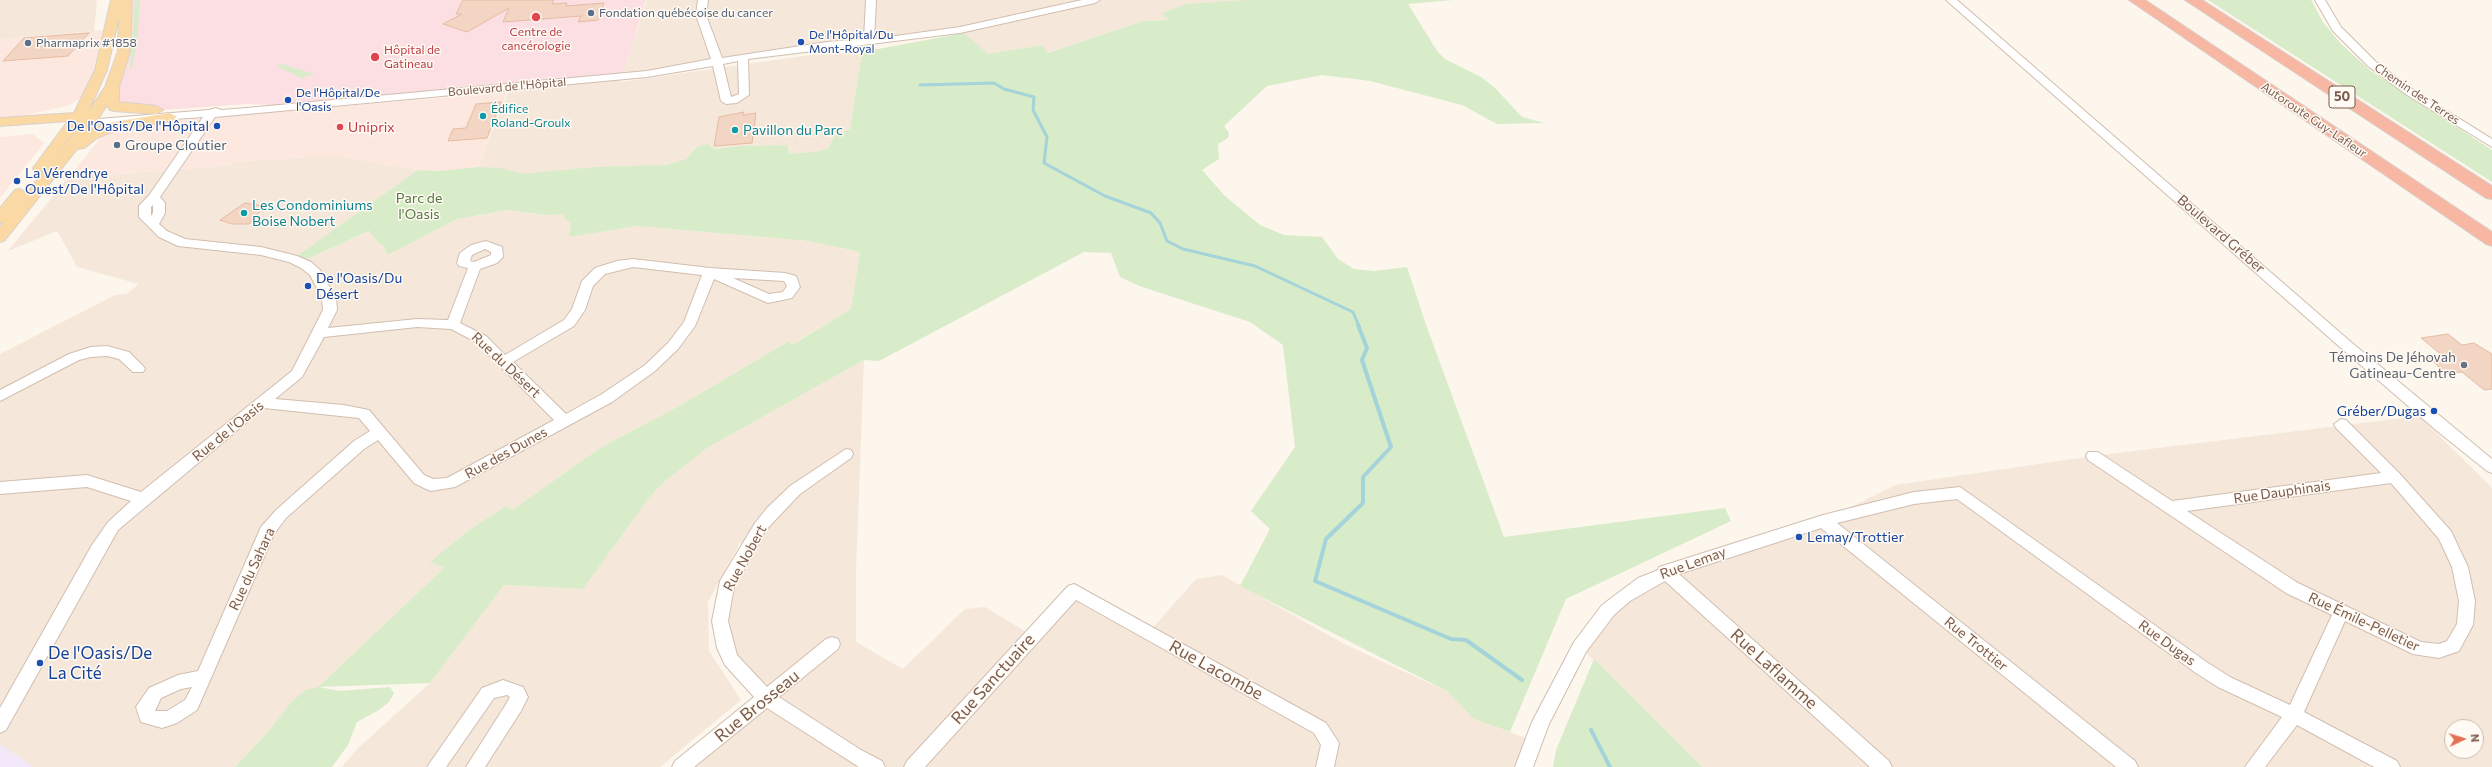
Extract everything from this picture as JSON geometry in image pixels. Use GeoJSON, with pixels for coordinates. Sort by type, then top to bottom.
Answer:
{"type":"FeatureCollection","features":[{"type":"Feature","properties":{"kind":"highway","name":"Autoroute Guy-Lafleur"},"geometry":{"type":"LineString","coordinates":[[2136,0],[2492,240]]}},
{"type":"Feature","properties":{"kind":"highway","name":"50"},"geometry":{"type":"LineString","coordinates":[[2192,0],[2492,194]]}},
{"type":"Feature","properties":{"kind":"highway"},"geometry":{"type":"LineString","coordinates":[[2391,172],[2492,246]]}},
{"type":"Feature","properties":{"kind":"main road"},"geometry":{"type":"LineString","coordinates":[[84,119],[97,80],[118,0]]}},
{"type":"Feature","properties":{"kind":"main road"},"geometry":{"type":"LineString","coordinates":[[126,0],[124,51],[112,87],[112,102],[115,107],[165,114]]}},
{"type":"Feature","properties":{"kind":"main road"},"geometry":{"type":"LineString","coordinates":[[20,120],[52,114],[74,106],[83,99],[97,80]]}},
{"type":"Feature","properties":{"kind":"main road"},"geometry":{"type":"LineString","coordinates":[[0,237],[50,164],[84,119],[112,87]]}},
{"type":"Feature","properties":{"kind":"main road"},"geometry":{"type":"LineString","coordinates":[[0,218],[50,164],[87,138],[102,130],[165,114]]}},
{"type":"Feature","properties":{"kind":"main road","name":"Boulevard de l'Hôpital"},"geometry":{"type":"LineString","coordinates":[[0,127],[20,120],[84,119]]}},
{"type":"Feature","properties":{"kind":"main road","name":"Boulevard de l'Hôpital"},"geometry":{"type":"LineString","coordinates":[[0,127],[84,119]]}},
{"type":"Feature","properties":{"kind":"main road"},"geometry":{"type":"LineString","coordinates":[[0,127],[53,132],[56,139],[50,164]]}},
{"type":"Feature","properties":{"kind":"street"},"geometry":{"type":"LineString","coordinates":[[703,0],[700,15],[716,61],[724,100],[730,102],[742,98],[745,92],[743,57]]}},
{"type":"Feature","properties":{"kind":"street"},"geometry":{"type":"LineString","coordinates":[[869,42],[872,0]]}},
{"type":"Feature","properties":{"kind":"street","name":"Boulevard de l'Hôpital"},"geometry":{"type":"LineString","coordinates":[[84,119],[211,110],[296,106],[648,74],[743,57],[960,30],[1095,0]]}},
{"type":"Feature","properties":{"kind":"street","name":"Boulevard Gréber"},"geometry":{"type":"LineString","coordinates":[[1951,0],[2364,361],[2492,467]]}},
{"type":"Feature","properties":{"kind":"street","name":"Chemin des Terres"},"geometry":{"type":"LineString","coordinates":[[2320,0],[2337,29],[2372,64],[2411,93],[2492,144]]}},
{"type":"Feature","properties":{"kind":"street","name":"Boulevard de l'Hôpital"},"geometry":{"type":"LineString","coordinates":[[211,110],[224,105],[296,106]]}},
{"type":"Feature","properties":{"kind":"street","name":"Rue de l'Oasis"},"geometry":{"type":"LineString","coordinates":[[0,725],[106,536],[123,516],[143,499],[297,374],[330,310],[330,303],[315,274],[306,265],[293,258],[261,251],[182,244],[163,234],[144,217],[144,210],[211,110]]}},
{"type":"Feature","properties":{"kind":"street"},"geometry":{"type":"LineString","coordinates":[[504,360],[553,334],[569,323],[578,310],[587,284],[600,272],[608,268],[633,263],[710,272],[785,277],[791,279],[794,287],[787,295],[774,299],[768,299],[710,272]]}},
{"type":"Feature","properties":{"kind":"street"},"geometry":{"type":"LineString","coordinates":[[453,325],[475,266]]}},
{"type":"Feature","properties":{"kind":"street","name":"Rue des Dunes"},"geometry":{"type":"LineString","coordinates":[[263,403],[356,411],[370,419],[419,479],[431,485],[460,479],[623,388],[663,356],[690,323],[710,272]]}},
{"type":"Feature","properties":{"kind":"street","name":"Rue du Désert"},"geometry":{"type":"LineString","coordinates":[[320,332],[417,322],[453,325],[476,335],[504,360],[564,421]]}},
{"type":"Feature","properties":{"kind":"street"},"geometry":{"type":"LineString","coordinates":[[0,396],[74,358],[91,352],[107,351],[124,355],[138,369]]}},
{"type":"Feature","properties":{"kind":"street","name":"Rue Émile-Pelletier"},"geometry":{"type":"LineString","coordinates":[[2092,456],[2278,580],[2419,650],[2439,651],[2453,646],[2465,625],[2467,601],[2461,574],[2445,535],[2394,477],[2341,424]]}},
{"type":"Feature","properties":{"kind":"street","name":"Rue du Sahara"},"geometry":{"type":"LineString","coordinates":[[204,677],[267,531],[274,522],[359,445],[380,432]]}},
{"type":"Feature","properties":{"kind":"street","name":"Rue Nobert"},"geometry":{"type":"LineString","coordinates":[[846,454],[795,490],[772,512],[760,527],[726,586],[720,621],[725,648],[742,673],[766,698],[855,756],[876,767]]}},
{"type":"Feature","properties":{"kind":"street","name":"Rue Dauphinais"},"geometry":{"type":"LineString","coordinates":[[2170,507],[2394,477]]}},
{"type":"Feature","properties":{"kind":"street"},"geometry":{"type":"LineString","coordinates":[[0,488],[87,481],[143,499]]}},
{"type":"Feature","properties":{"kind":"street","name":"Rue Lemay"},"geometry":{"type":"LineString","coordinates":[[1524,767],[1548,710],[1580,647],[1595,625],[1624,596],[1665,571],[1823,521],[1914,498],[1960,493]]}},
{"type":"Feature","properties":{"kind":"street","name":"Rue Dugas"},"geometry":{"type":"LineString","coordinates":[[1960,493],[2202,668],[2224,682],[2294,715],[2391,767]]}},
{"type":"Feature","properties":{"kind":"street","name":"Rue Trottier"},"geometry":{"type":"LineString","coordinates":[[1823,521],[2129,767]]}},
{"type":"Feature","properties":{"kind":"street","name":"Rue Laflamme"},"geometry":{"type":"LineString","coordinates":[[1665,571],[1883,767]]}},
{"type":"Feature","properties":{"kind":"street","name":"Rue Sanctuaire"},"geometry":{"type":"LineString","coordinates":[[913,767],[1074,591]]}},
{"type":"Feature","properties":{"kind":"street","name":"Rue Lacombe"},"geometry":{"type":"LineString","coordinates":[[1074,591],[1320,728],[1330,743],[1330,751],[1325,767]]}},
{"type":"Feature","properties":{"kind":"street"},"geometry":{"type":"LineString","coordinates":[[2254,767],[2294,715],[2341,612]]}},
{"type":"Feature","properties":{"kind":"street","name":"Rue Brosseau"},"geometry":{"type":"LineString","coordinates":[[681,767],[832,644]]}},
{"type":"Feature","properties":{"kind":"street"},"geometry":{"type":"LineString","coordinates":[[436,767],[488,693],[503,687],[511,688],[519,697],[476,767]]}},
{"type":"Feature","properties":{"kind":"shaded area"},"geometry":{"type":"Polygon","coordinates":[[[0,0],[97,0],[94,31],[0,40],[0,0]]]}},
{"type":"Feature","properties":{"kind":"shaded area","name":"Hôpital de Gatineau"},"geometry":{"type":"Polygon","coordinates":[[[126,0],[646,0],[622,77],[296,106],[247,104],[160,110],[119,108],[116,79],[126,0]]]}},
{"type":"Feature","properties":{"kind":"shaded area"},"geometry":{"type":"Polygon","coordinates":[[[647,0],[1247,0],[1161,14],[1169,20],[1142,21],[1047,53],[1041,45],[988,55],[960,30],[623,77],[621,82],[810,55],[862,52],[850,129],[835,135],[828,148],[820,151],[789,154],[788,145],[739,146],[715,149],[711,146],[695,147],[686,159],[666,165],[512,177],[478,167],[510,87],[622,76],[647,0]]]}},
{"type":"Feature","properties":{"kind":"shaded area"},"geometry":{"type":"Polygon","coordinates":[[[103,30],[93,71],[80,99],[67,106],[26,115],[0,117],[0,40],[103,30]]]}},
{"type":"Feature","properties":{"kind":"shaded area"},"geometry":{"type":"Polygon","coordinates":[[[507,92],[478,167],[440,171],[418,170],[344,157],[306,157],[233,162],[231,165],[68,178],[104,134],[146,123],[507,92]]]}},
{"type":"Feature","properties":{"kind":"shaded area"},"geometry":{"type":"Polygon","coordinates":[[[33,134],[44,143],[0,198],[0,137],[33,134]]]}},
{"type":"Feature","properties":{"kind":"shaded area"},"geometry":{"type":"Polygon","coordinates":[[[306,157],[344,157],[418,170],[301,262],[370,231],[380,245],[382,244],[388,255],[457,219],[508,210],[546,215],[554,213],[562,214],[566,220],[571,222],[569,236],[637,226],[808,241],[860,252],[851,309],[791,345],[789,341],[679,406],[600,448],[512,510],[506,506],[469,530],[431,562],[444,568],[318,687],[306,691],[292,701],[268,732],[235,767],[33,767],[0,745],[0,354],[115,295],[127,294],[139,284],[77,267],[57,231],[8,251],[68,178],[230,165],[233,162],[306,157]]]}},
{"type":"Feature","properties":{"kind":"shaded area"},"geometry":{"type":"Polygon","coordinates":[[[864,360],[856,572],[856,642],[903,669],[965,609],[985,607],[1031,635],[1073,589],[1149,632],[1196,579],[1222,575],[1346,645],[1447,691],[1474,719],[1534,741],[1524,767],[681,767],[766,698],[742,673],[720,621],[749,544],[740,543],[708,602],[709,651],[741,700],[660,767],[342,767],[356,750],[430,683],[504,585],[583,589],[649,498],[663,483],[707,448],[864,360]]]}},
{"type":"Feature","properties":{"kind":"shaded area"},"geometry":{"type":"Polygon","coordinates":[[[2419,416],[2492,488],[2492,767],[1702,767],[1580,647],[1644,583],[1823,521],[1895,485],[2093,456],[2419,416]]]}},
{"type":"Feature","properties":{"kind":"shaded area"},"geometry":{"type":"Polygon","coordinates":[[[0,745],[21,758],[33,767],[0,767],[0,745]]]}},
{"type":"Feature","properties":{"kind":"green space"},"geometry":{"type":"Polygon","coordinates":[[[135,0],[140,0],[137,41],[132,69],[130,69],[135,0]]]}},
{"type":"Feature","properties":{"kind":"green space","name":"Parc de l'Oasis"},"geometry":{"type":"Polygon","coordinates":[[[1247,0],[1453,0],[1408,4],[1437,51],[1445,59],[1481,77],[1494,87],[1522,117],[1544,123],[1497,124],[1462,105],[1370,81],[1322,75],[1267,86],[1224,126],[1229,133],[1228,138],[1218,144],[1219,159],[1202,170],[1225,196],[1260,225],[1284,235],[1322,237],[1338,259],[1354,269],[1374,271],[1407,267],[1425,322],[1504,537],[1725,508],[1731,521],[1566,599],[1510,732],[1474,719],[1447,691],[1240,586],[1270,529],[1251,511],[1295,447],[1283,345],[1250,322],[1139,286],[1120,277],[1111,253],[1084,252],[879,361],[864,360],[707,448],[663,483],[649,498],[583,589],[504,585],[430,683],[319,687],[339,691],[390,687],[394,693],[389,702],[379,710],[357,722],[348,745],[332,767],[235,767],[268,732],[292,701],[306,690],[318,687],[444,568],[430,562],[469,530],[506,506],[512,510],[600,448],[679,406],[789,341],[792,345],[851,309],[860,252],[808,241],[637,226],[569,237],[571,222],[566,220],[562,214],[546,215],[508,210],[457,219],[388,255],[382,244],[380,245],[369,231],[301,262],[293,259],[418,170],[440,171],[478,167],[501,168],[522,174],[595,167],[666,165],[686,159],[696,147],[707,144],[715,149],[739,146],[788,145],[789,154],[820,151],[828,148],[835,135],[850,129],[862,52],[964,33],[988,54],[1042,45],[1048,53],[1142,21],[1169,20],[1161,14],[1185,4],[1247,0]]]}},
{"type":"Feature","properties":{"kind":"green space"},"geometry":{"type":"Polygon","coordinates":[[[2208,0],[2311,0],[2323,22],[2341,44],[2371,71],[2492,150],[2492,182],[2208,0]]]}},
{"type":"Feature","properties":{"kind":"green space"},"geometry":{"type":"Polygon","coordinates":[[[284,64],[314,74],[304,77],[304,79],[276,66],[284,64]]]}},
{"type":"Feature","properties":{"kind":"green space"},"geometry":{"type":"Polygon","coordinates":[[[1594,659],[1702,767],[1553,767],[1556,750],[1594,659]]]}},
{"type":"Feature","properties":{"kind":"building","name":"Centre de cancérologie"},"geometry":{"type":"Polygon","coordinates":[[[463,0],[554,0],[552,4],[567,3],[566,6],[604,3],[598,20],[578,22],[581,16],[503,22],[509,8],[467,32],[443,24],[462,14],[456,14],[463,0]]]}},
{"type":"Feature","properties":{"kind":"building"},"geometry":{"type":"Polygon","coordinates":[[[89,33],[68,56],[3,61],[24,38],[89,33]]]}},
{"type":"Feature","properties":{"kind":"building","name":"Édifice Roland-Groulx"},"geometry":{"type":"Polygon","coordinates":[[[501,102],[487,138],[448,141],[453,129],[466,128],[476,104],[501,102]]]}},
{"type":"Feature","properties":{"kind":"building","name":"Pavillon du Parc"},"geometry":{"type":"Polygon","coordinates":[[[744,112],[743,115],[756,113],[752,143],[714,146],[719,117],[744,112]]]}},
{"type":"Feature","properties":{"kind":"building","name":"Les Condominiums Boise Nobert"},"geometry":{"type":"Polygon","coordinates":[[[245,203],[265,206],[249,224],[232,224],[220,220],[245,203]]]}},
{"type":"Feature","properties":{"kind":"building","name":"Témoins De Jéhovah Gatineau-Centre"},"geometry":{"type":"Polygon","coordinates":[[[2448,334],[2462,345],[2474,343],[2492,354],[2492,389],[2484,390],[2462,372],[2447,374],[2429,358],[2443,356],[2421,338],[2448,334]]]}},
{"type":"Feature","properties":{"kind":"waterway"},"geometry":{"type":"LineString","coordinates":[[920,85],[994,83],[1004,89],[1034,97],[1033,110],[1047,137],[1044,163],[1105,196],[1151,213],[1160,223],[1167,241],[1183,249],[1255,266],[1353,312],[1359,326]]}},
{"type":"Feature","properties":{"kind":"waterway"},"geometry":{"type":"LineString","coordinates":[[1358,325],[1367,348],[1362,360],[1391,447],[1363,477],[1363,503],[1326,539],[1315,581],[1451,639],[1466,640],[1522,680]]}},
{"type":"Feature","properties":{"kind":"waterway"},"geometry":{"type":"LineString","coordinates":[[1591,730],[1610,767]]}},
{"type":"Feature","properties":{"kind":"place","name":"Fondation québécoise du cancer"},"geometry":{"type":"Point","coordinates":[591,13]}},
{"type":"Feature","properties":{"kind":"place","name":"Centre de cancérologie"},"geometry":{"type":"Point","coordinates":[536,17]}},
{"type":"Feature","properties":{"kind":"place","name":"De l'Hôpital/Du Mont-Royal"},"geometry":{"type":"Point","coordinates":[801,42]}},
{"type":"Feature","properties":{"kind":"place","name":"Pharmaprix #1858"},"geometry":{"type":"Point","coordinates":[28,43]}},
{"type":"Feature","properties":{"kind":"place","name":"Hôpital de Gatineau"},"geometry":{"type":"Point","coordinates":[375,57]}},
{"type":"Feature","properties":{"kind":"place","name":"De l'Hôpital/De l'Oasis"},"geometry":{"type":"Point","coordinates":[288,100]}},
{"type":"Feature","properties":{"kind":"place","name":"Édifice Roland-Groulx"},"geometry":{"type":"Point","coordinates":[483,116]}},
{"type":"Feature","properties":{"kind":"place","name":"De l'Oasis/De l'Hôpital"},"geometry":{"type":"Point","coordinates":[217,126]}},
{"type":"Feature","properties":{"kind":"place","name":"Uniprix"},"geometry":{"type":"Point","coordinates":[340,127]}},
{"type":"Feature","properties":{"kind":"place","name":"Pavillon du Parc"},"geometry":{"type":"Point","coordinates":[735,130]}},
{"type":"Feature","properties":{"kind":"place","name":"Groupe Cloutier"},"geometry":{"type":"Point","coordinates":[117,145]}},
{"type":"Feature","properties":{"kind":"place","name":"La Vérendrye Ouest/De l'Hôpital"},"geometry":{"type":"Point","coordinates":[17,181]}},
{"type":"Feature","properties":{"kind":"place","name":"Les Condominiums Boise Nobert"},"geometry":{"type":"Point","coordinates":[244,213]}},
{"type":"Feature","properties":{"kind":"place","name":"De l'Oasis/Du Désert"},"geometry":{"type":"Point","coordinates":[308,286]}},
{"type":"Feature","properties":{"kind":"place","name":"Témoins De Jéhovah Gatineau-Centre"},"geometry":{"type":"Point","coordinates":[2464,365]}},
{"type":"Feature","properties":{"kind":"place","name":"Gréber/Dugas"},"geometry":{"type":"Point","coordinates":[2434,411]}},
{"type":"Feature","properties":{"kind":"place","name":"Lemay/Trottier"},"geometry":{"type":"Point","coordinates":[1799,537]}},
{"type":"Feature","properties":{"kind":"place","name":"De l'Oasis/De La Cité"},"geometry":{"type":"Point","coordinates":[40,663]}}]}
